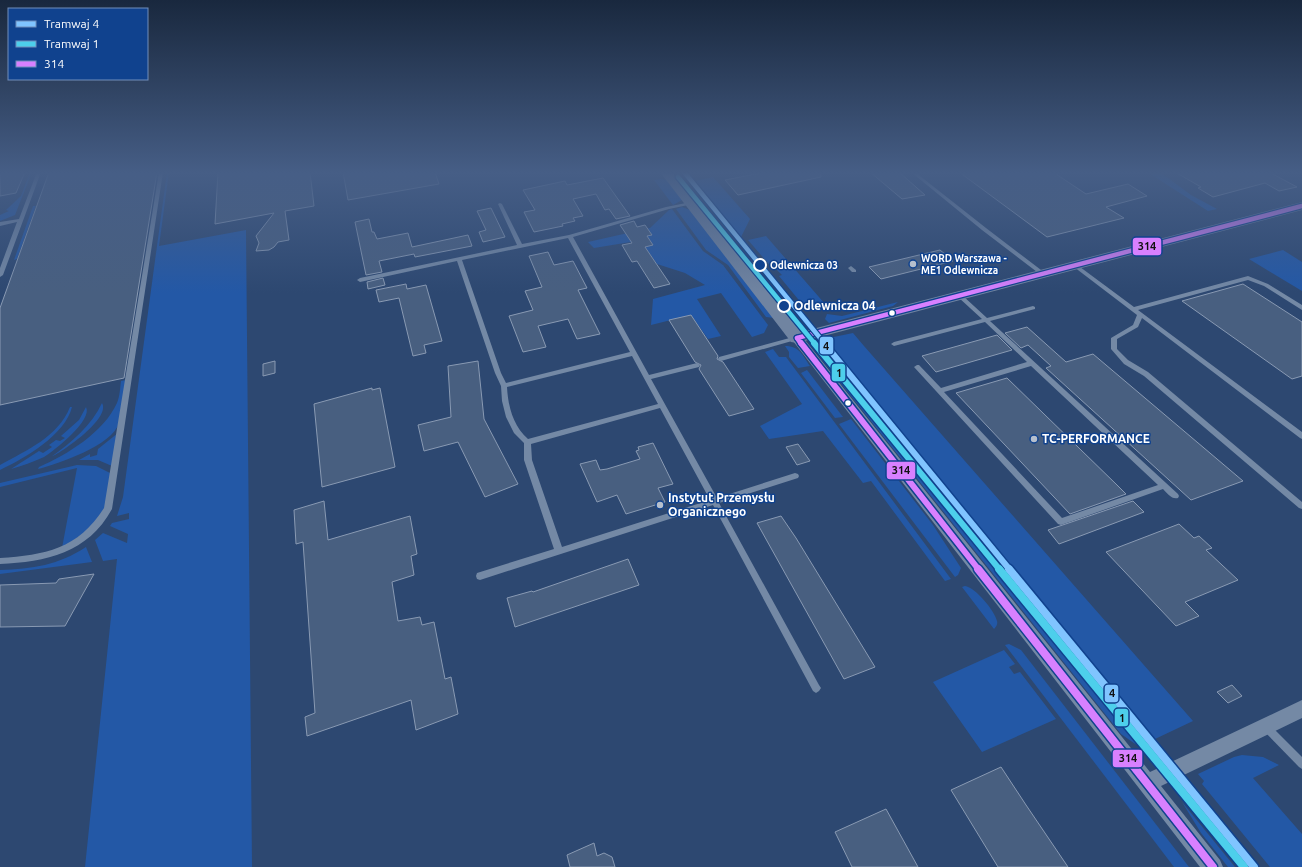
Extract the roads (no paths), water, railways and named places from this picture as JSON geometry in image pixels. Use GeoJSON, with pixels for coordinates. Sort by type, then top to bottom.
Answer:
{"type":"FeatureCollection","features":[{"type":"Feature","properties":{"kind":"street"},"geometry":{"type":"LineString","coordinates":[[698,212],[1213,867]]}},
{"type":"Feature","properties":{"kind":"street"},"geometry":{"type":"LineString","coordinates":[[797,338],[1278,212]]}},
{"type":"Feature","properties":{"kind":"street"},"geometry":{"type":"LineString","coordinates":[[1146,783],[1302,709]]}},
{"type":"Feature","properties":{"kind":"lane"},"geometry":{"type":"LineString","coordinates":[[0,275],[24,212]]}},
{"type":"Feature","properties":{"kind":"lane"},"geometry":{"type":"LineString","coordinates":[[0,561],[32,560],[48,557],[68,548],[92,530],[108,509],[155,212]]}},
{"type":"Feature","properties":{"kind":"lane"},"geometry":{"type":"LineString","coordinates":[[504,212],[520,246]]}},
{"type":"Feature","properties":{"kind":"lane"},"geometry":{"type":"LineString","coordinates":[[360,280],[570,236],[652,212]]}},
{"type":"Feature","properties":{"kind":"lane"},"geometry":{"type":"LineString","coordinates":[[965,212],[1043,274]]}},
{"type":"Feature","properties":{"kind":"lane"},"geometry":{"type":"LineString","coordinates":[[0,224],[21,220]]}},
{"type":"Feature","properties":{"kind":"lane"},"geometry":{"type":"LineString","coordinates":[[570,236],[816,688]]}},
{"type":"Feature","properties":{"kind":"lane"},"geometry":{"type":"LineString","coordinates":[[459,259],[504,386],[505,401],[516,432],[527,442],[528,460],[559,551]]}},
{"type":"Feature","properties":{"kind":"lane"},"geometry":{"type":"LineString","coordinates":[[1076,266],[1302,436]]}},
{"type":"Feature","properties":{"kind":"lane"},"geometry":{"type":"LineString","coordinates":[[1134,309],[1248,278],[1266,285],[1302,308]]}},
{"type":"Feature","properties":{"kind":"lane"},"geometry":{"type":"LineString","coordinates":[[960,296],[1175,496]]}},
{"type":"Feature","properties":{"kind":"lane"},"geometry":{"type":"LineString","coordinates":[[894,344],[1032,308]]}},
{"type":"Feature","properties":{"kind":"lane"},"geometry":{"type":"LineString","coordinates":[[1140,314],[1136,326],[1114,338],[1114,350],[1126,362],[1146,374],[1302,506]]}},
{"type":"Feature","properties":{"kind":"lane"},"geometry":{"type":"LineString","coordinates":[[720,359],[797,338]]}},
{"type":"Feature","properties":{"kind":"lane"},"geometry":{"type":"LineString","coordinates":[[504,386],[634,353]]}},
{"type":"Feature","properties":{"kind":"lane"},"geometry":{"type":"LineString","coordinates":[[939,391],[1032,363]]}},
{"type":"Feature","properties":{"kind":"lane"},"geometry":{"type":"LineString","coordinates":[[648,378],[697,365]]}},
{"type":"Feature","properties":{"kind":"lane"},"geometry":{"type":"LineString","coordinates":[[917,367],[1061,522],[1163,486]]}},
{"type":"Feature","properties":{"kind":"lane"},"geometry":{"type":"LineString","coordinates":[[527,442],[663,405]]}},
{"type":"Feature","properties":{"kind":"lane"},"geometry":{"type":"LineString","coordinates":[[480,576],[795,476]]}},
{"type":"Feature","properties":{"kind":"lane"},"geometry":{"type":"LineString","coordinates":[[1266,726],[1302,764]]}},
{"type":"Feature","properties":{"kind":"tram line","name":"1"},"geometry":{"type":"LineString","coordinates":[[707,212],[1244,867]]}},
{"type":"Feature","properties":{"kind":"tram line","name":"4"},"geometry":{"type":"LineString","coordinates":[[717,212],[1254,867]]}},
{"type":"Feature","properties":{"kind":"place","name":"WORD Warszawa - ME1 Odlewnicza"},"geometry":{"type":"Point","coordinates":[913,264]}},
{"type":"Feature","properties":{"kind":"place","name":"Odlewnicza 03"},"geometry":{"type":"Point","coordinates":[760,265]}},
{"type":"Feature","properties":{"kind":"place","name":"Odlewnicza 04"},"geometry":{"type":"Point","coordinates":[784,306]}},
{"type":"Feature","properties":{"kind":"place","name":"TC-PERFORMANCE"},"geometry":{"type":"Point","coordinates":[1034,439]}},
{"type":"Feature","properties":{"kind":"place","name":"Instytut Przemysłu Organicznego"},"geometry":{"type":"Point","coordinates":[660,505]}}]}
